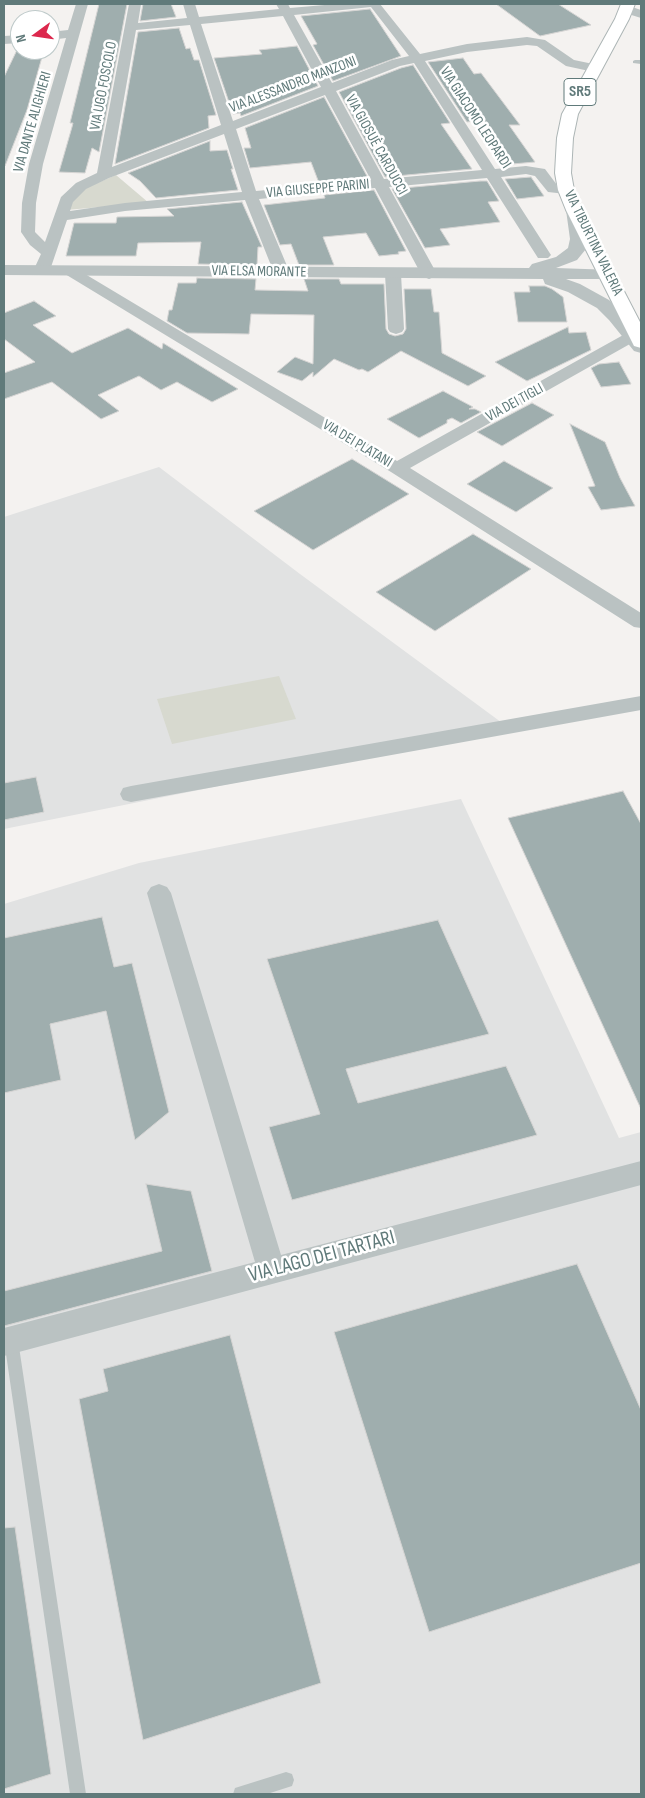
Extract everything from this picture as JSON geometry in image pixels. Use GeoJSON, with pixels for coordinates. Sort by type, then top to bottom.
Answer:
{"type":"FeatureCollection","features":[{"type":"Feature","properties":{"kind":"main road","name":"VIA TIBURTINA VALERIA"},"geometry":{"type":"LineString","coordinates":[[627,7],[575,103],[567,126],[562,162],[566,190],[574,210],[608,274],[638,342]]}},
{"type":"Feature","properties":{"kind":"street","name":"VIA DANTE ALIGHIERI"},"geometry":{"type":"LineString","coordinates":[[49,253],[35,242],[28,232],[29,202],[36,164],[82,4]]}},
{"type":"Feature","properties":{"kind":"street","name":"VIA UGO FOSCOLO"},"geometry":{"type":"LineString","coordinates":[[104,175],[135,4]]}},
{"type":"Feature","properties":{"kind":"street"},"geometry":{"type":"LineString","coordinates":[[189,4],[250,196],[282,273]]}},
{"type":"Feature","properties":{"kind":"street"},"geometry":{"type":"LineString","coordinates":[[132,27],[195,21],[284,8],[370,4]]}},
{"type":"Feature","properties":{"kind":"street","name":"VIA GIACOMO LEOPARDI"},"geometry":{"type":"LineString","coordinates":[[374,4],[416,57],[543,255]]}},
{"type":"Feature","properties":{"kind":"street"},"geometry":{"type":"LineString","coordinates":[[627,7],[641,14]]}},
{"type":"Feature","properties":{"kind":"street","name":"VIA GIOSUÈ CARDUCCI"},"geometry":{"type":"LineString","coordinates":[[284,8],[429,274]]}},
{"type":"Feature","properties":{"kind":"street"},"geometry":{"type":"LineString","coordinates":[[60,35],[75,33]]}},
{"type":"Feature","properties":{"kind":"street","name":"VIA ALESSANDRO MANZONI"},"geometry":{"type":"LineString","coordinates":[[49,253],[66,200],[73,191],[104,175],[396,63],[416,57],[531,41],[543,45],[570,63],[594,68]]}},
{"type":"Feature","properties":{"kind":"street","name":"VIA GIUSEPPE PARINI"},"geometry":{"type":"LineString","coordinates":[[61,217],[117,208],[534,170],[542,174],[546,183],[552,189],[566,190]]}},
{"type":"Feature","properties":{"kind":"street","name":"VIA ELSA MORANTE"},"geometry":{"type":"LineString","coordinates":[[515,274],[554,264],[567,258],[577,249],[579,239],[574,210]]}},
{"type":"Feature","properties":{"kind":"street"},"geometry":{"type":"LineString","coordinates":[[41,271],[49,253]]}},
{"type":"Feature","properties":{"kind":"street","name":"VIA ELSA MORANTE"},"geometry":{"type":"LineString","coordinates":[[4,270],[608,274]]}},
{"type":"Feature","properties":{"kind":"street","name":"VIA DEI PLATANI"},"geometry":{"type":"LineString","coordinates":[[70,271],[397,468],[641,622]]}},
{"type":"Feature","properties":{"kind":"street"},"geometry":{"type":"LineString","coordinates":[[393,274],[396,329]]}},
{"type":"Feature","properties":{"kind":"street","name":"VIA ELSA MORANTE"},"geometry":{"type":"LineString","coordinates":[[515,274],[559,282],[585,293],[610,310],[638,342]]}},
{"type":"Feature","properties":{"kind":"street","name":"VIA DEI TIGLI"},"geometry":{"type":"LineString","coordinates":[[397,468],[638,342]]}},
{"type":"Feature","properties":{"kind":"street"},"geometry":{"type":"LineString","coordinates":[[131,794],[641,703]]}},
{"type":"Feature","properties":{"kind":"street"},"geometry":{"type":"LineString","coordinates":[[159,893],[272,1271]]}},
{"type":"Feature","properties":{"kind":"street","name":"VIA LAGO DEI TARTARI"},"geometry":{"type":"LineString","coordinates":[[8,1341],[641,1173]]}},
{"type":"Feature","properties":{"kind":"lane"},"geometry":{"type":"LineString","coordinates":[[8,1341],[78,1794]]}},
{"type":"Feature","properties":{"kind":"lane"},"geometry":{"type":"LineString","coordinates":[[241,1794],[286,1780]]}},
{"type":"Feature","properties":{"kind":"shaded area"},"geometry":{"type":"Polygon","coordinates":[[[116,175],[149,203],[66,210],[81,190],[116,175]]]}},
{"type":"Feature","properties":{"kind":"shaded area"},"geometry":{"type":"Polygon","coordinates":[[[159,467],[509,728],[4,829],[4,517],[159,467]]]}},
{"type":"Feature","properties":{"kind":"shaded area"},"geometry":{"type":"Polygon","coordinates":[[[279,676],[296,719],[172,744],[157,699],[279,676]]]}},
{"type":"Feature","properties":{"kind":"shaded area"},"geometry":{"type":"Polygon","coordinates":[[[461,799],[619,1138],[641,1132],[641,1794],[4,1794],[4,904],[139,863],[461,799]]]}},
{"type":"Feature","properties":{"kind":"building"},"geometry":{"type":"Polygon","coordinates":[[[99,4],[127,4],[99,152],[92,148],[85,173],[59,172],[73,123],[70,123],[99,4]]]}},
{"type":"Feature","properties":{"kind":"building"},"geometry":{"type":"Polygon","coordinates":[[[143,4],[171,4],[176,17],[140,21],[143,4]]]}},
{"type":"Feature","properties":{"kind":"building"},"geometry":{"type":"Polygon","coordinates":[[[496,4],[558,4],[591,25],[540,36],[496,4]]]}},
{"type":"Feature","properties":{"kind":"building"},"geometry":{"type":"Polygon","coordinates":[[[370,9],[401,56],[333,81],[313,45],[317,44],[301,16],[370,9]]]}},
{"type":"Feature","properties":{"kind":"building"},"geometry":{"type":"Polygon","coordinates":[[[179,28],[186,49],[190,48],[194,60],[199,60],[216,115],[208,116],[209,128],[115,164],[138,32],[179,28]]]}},
{"type":"Feature","properties":{"kind":"building"},"geometry":{"type":"Polygon","coordinates":[[[297,46],[318,86],[241,116],[240,113],[233,114],[214,58],[262,54],[259,50],[297,46]]]}},
{"type":"Feature","properties":{"kind":"building"},"geometry":{"type":"Polygon","coordinates":[[[463,58],[474,74],[481,73],[520,125],[509,125],[535,162],[512,164],[483,120],[467,122],[428,62],[463,58]]]}},
{"type":"Feature","properties":{"kind":"building"},"geometry":{"type":"Polygon","coordinates":[[[12,60],[41,60],[27,110],[5,166],[4,166],[4,77],[12,60]]]}},
{"type":"Feature","properties":{"kind":"building"},"geometry":{"type":"Polygon","coordinates":[[[413,65],[450,123],[441,124],[472,169],[385,177],[339,92],[413,65]]]}},
{"type":"Feature","properties":{"kind":"building"},"geometry":{"type":"Polygon","coordinates":[[[324,97],[368,178],[319,183],[311,162],[250,168],[244,148],[251,148],[245,128],[324,97]]]}},
{"type":"Feature","properties":{"kind":"building"},"geometry":{"type":"Polygon","coordinates":[[[210,141],[210,151],[227,150],[238,190],[156,198],[140,181],[128,173],[210,141]]]}},
{"type":"Feature","properties":{"kind":"building"},"geometry":{"type":"Polygon","coordinates":[[[531,177],[544,196],[517,199],[505,179],[531,177]]]}},
{"type":"Feature","properties":{"kind":"building"},"geometry":{"type":"Polygon","coordinates":[[[487,181],[499,201],[488,202],[500,222],[440,229],[450,245],[425,248],[392,189],[487,181]]]}},
{"type":"Feature","properties":{"kind":"building"},"geometry":{"type":"Polygon","coordinates":[[[374,190],[406,251],[398,252],[399,254],[379,256],[366,233],[323,237],[334,265],[299,265],[291,244],[280,245],[264,205],[325,198],[324,195],[374,190]]]}},
{"type":"Feature","properties":{"kind":"building"},"geometry":{"type":"Polygon","coordinates":[[[242,202],[262,247],[258,247],[257,265],[198,264],[201,242],[138,243],[136,256],[66,256],[74,223],[116,223],[117,217],[174,216],[167,209],[242,202]]]}},
{"type":"Feature","properties":{"kind":"building"},"geometry":{"type":"Polygon","coordinates":[[[197,278],[256,279],[255,290],[308,291],[304,279],[339,279],[341,284],[384,284],[386,329],[389,334],[395,336],[403,334],[406,329],[404,289],[431,289],[434,312],[439,312],[442,353],[486,376],[468,386],[401,351],[368,372],[334,359],[313,377],[313,372],[302,381],[277,372],[295,357],[313,364],[314,315],[251,314],[249,334],[187,333],[167,321],[169,310],[172,310],[178,283],[196,283],[197,278]]]}},
{"type":"Feature","properties":{"kind":"building"},"geometry":{"type":"Polygon","coordinates":[[[529,286],[545,286],[563,297],[567,322],[518,322],[514,292],[530,292],[529,286]]]}},
{"type":"Feature","properties":{"kind":"building"},"geometry":{"type":"Polygon","coordinates":[[[34,301],[56,316],[33,325],[72,353],[128,328],[162,349],[163,343],[238,389],[212,402],[177,382],[161,390],[139,376],[98,395],[119,411],[101,419],[52,382],[4,399],[4,373],[35,362],[4,339],[4,313],[34,301]]]}},
{"type":"Feature","properties":{"kind":"building"},"geometry":{"type":"Polygon","coordinates":[[[568,327],[569,333],[586,332],[591,350],[527,381],[495,362],[568,327]]]}},
{"type":"Feature","properties":{"kind":"building"},"geometry":{"type":"Polygon","coordinates":[[[619,362],[631,384],[601,387],[591,368],[599,364],[619,362]]]}},
{"type":"Feature","properties":{"kind":"building"},"geometry":{"type":"Polygon","coordinates":[[[443,391],[473,407],[469,409],[481,412],[461,423],[452,418],[447,420],[447,423],[419,438],[387,419],[443,391]]]}},
{"type":"Feature","properties":{"kind":"building"},"geometry":{"type":"Polygon","coordinates":[[[532,403],[554,415],[502,446],[477,432],[532,403]]]}},
{"type":"Feature","properties":{"kind":"building"},"geometry":{"type":"Polygon","coordinates":[[[570,424],[605,442],[620,478],[635,506],[601,510],[588,487],[595,486],[570,424]]]}},
{"type":"Feature","properties":{"kind":"building"},"geometry":{"type":"Polygon","coordinates":[[[352,459],[409,494],[313,550],[254,511],[352,459]]]}},
{"type":"Feature","properties":{"kind":"building"},"geometry":{"type":"Polygon","coordinates":[[[504,461],[553,488],[516,512],[467,484],[504,461]]]}},
{"type":"Feature","properties":{"kind":"building"},"geometry":{"type":"Polygon","coordinates":[[[473,534],[531,569],[435,631],[376,592],[473,534]]]}},
{"type":"Feature","properties":{"kind":"building"},"geometry":{"type":"Polygon","coordinates":[[[36,777],[44,812],[4,820],[4,783],[36,777]]]}},
{"type":"Feature","properties":{"kind":"building"},"geometry":{"type":"Polygon","coordinates":[[[623,791],[641,824],[641,1109],[508,818],[623,791]]]}},
{"type":"Feature","properties":{"kind":"building"},"geometry":{"type":"Polygon","coordinates":[[[102,917],[114,967],[132,963],[169,1112],[135,1140],[106,1011],[50,1024],[61,1080],[4,1093],[4,938],[102,917]]]}},
{"type":"Feature","properties":{"kind":"building"},"geometry":{"type":"Polygon","coordinates":[[[438,920],[489,1034],[346,1069],[358,1103],[506,1066],[537,1135],[292,1200],[269,1127],[320,1114],[267,959],[438,920]]]}},
{"type":"Feature","properties":{"kind":"building"},"geometry":{"type":"Polygon","coordinates":[[[146,1184],[191,1191],[212,1271],[4,1326],[4,1291],[162,1251],[146,1184]]]}},
{"type":"Feature","properties":{"kind":"building"},"geometry":{"type":"Polygon","coordinates":[[[577,1264],[641,1410],[641,1563],[429,1632],[334,1332],[577,1264]]]}},
{"type":"Feature","properties":{"kind":"building"},"geometry":{"type":"Polygon","coordinates":[[[230,1335],[321,1683],[143,1740],[79,1399],[108,1391],[103,1369],[230,1335]]]}},
{"type":"Feature","properties":{"kind":"building"},"geometry":{"type":"Polygon","coordinates":[[[15,1527],[51,1774],[4,1789],[4,1528],[15,1527]]]}}]}
